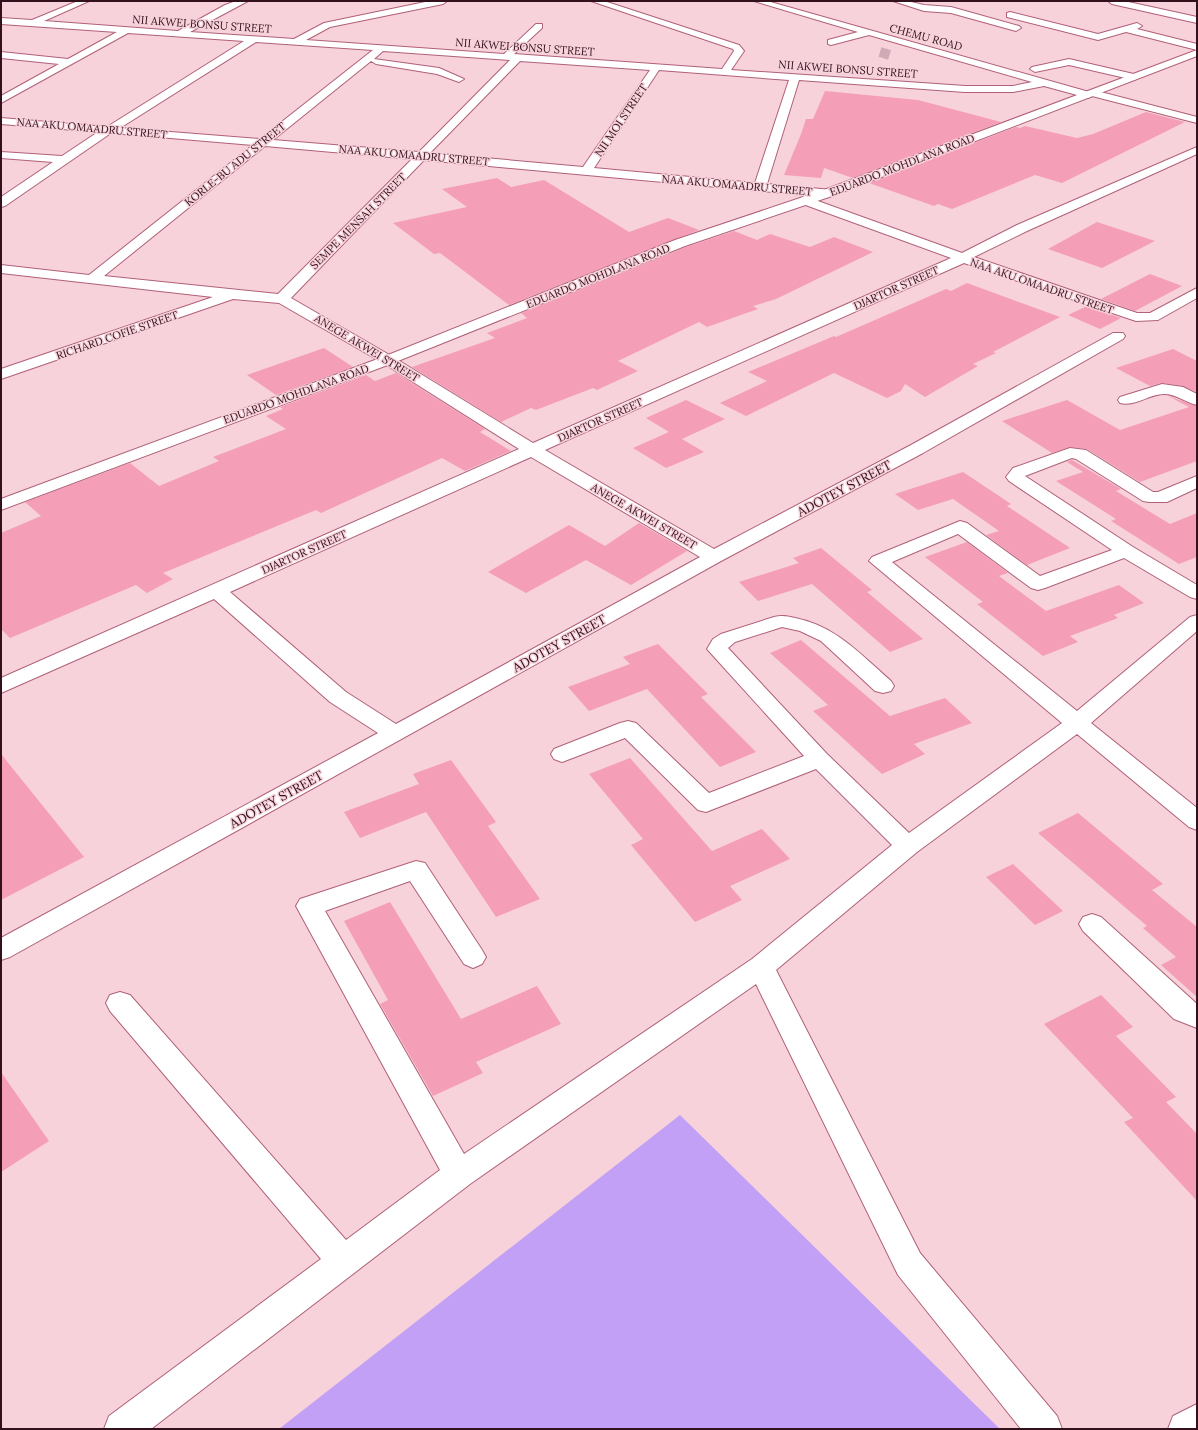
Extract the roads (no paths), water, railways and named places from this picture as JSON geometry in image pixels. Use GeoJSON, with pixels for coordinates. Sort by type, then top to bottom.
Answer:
{"type":"FeatureCollection","features":[{"type":"Feature","properties":{"kind":"street"},"geometry":{"type":"LineString","coordinates":[[32,24],[85,1]]}},
{"type":"Feature","properties":{"kind":"street"},"geometry":{"type":"LineString","coordinates":[[179,34],[228,7],[244,1]]}},
{"type":"Feature","properties":{"kind":"street"},"geometry":{"type":"LineString","coordinates":[[295,42],[327,25],[443,1]]}},
{"type":"Feature","properties":{"kind":"street"},"geometry":{"type":"LineString","coordinates":[[594,1],[736,47],[739,51],[724,73]]}},
{"type":"Feature","properties":{"kind":"street","name":"CHEMU ROAD"},"geometry":{"type":"LineString","coordinates":[[758,1],[898,42],[1090,94]]}},
{"type":"Feature","properties":{"kind":"street"},"geometry":{"type":"LineString","coordinates":[[897,1],[924,8],[951,10],[1016,28]]}},
{"type":"Feature","properties":{"kind":"street"},"geometry":{"type":"LineString","coordinates":[[948,1],[954,1]]}},
{"type":"Feature","properties":{"kind":"street"},"geometry":{"type":"LineString","coordinates":[[1112,1],[1197,20]]}},
{"type":"Feature","properties":{"kind":"street"},"geometry":{"type":"LineString","coordinates":[[1139,7],[1154,1]]}},
{"type":"Feature","properties":{"kind":"street"},"geometry":{"type":"LineString","coordinates":[[1010,15],[1098,37],[1137,26]]}},
{"type":"Feature","properties":{"kind":"street","name":"NII AKWEI BONSU STREET"},"geometry":{"type":"LineString","coordinates":[[1,22],[796,78],[989,90],[1013,89],[1047,82]]}},
{"type":"Feature","properties":{"kind":"street","name":"SEMPE MENSAH STREET"},"geometry":{"type":"LineString","coordinates":[[282,298],[422,156],[512,58],[539,26]]}},
{"type":"Feature","properties":{"kind":"street"},"geometry":{"type":"LineString","coordinates":[[1126,29],[1197,47]]}},
{"type":"Feature","properties":{"kind":"street"},"geometry":{"type":"LineString","coordinates":[[1,100],[125,31]]}},
{"type":"Feature","properties":{"kind":"street"},"geometry":{"type":"LineString","coordinates":[[831,42],[867,33]]}},
{"type":"Feature","properties":{"kind":"street"},"geometry":{"type":"LineString","coordinates":[[1,203],[109,130],[254,39]]}},
{"type":"Feature","properties":{"kind":"street"},"geometry":{"type":"LineString","coordinates":[[880,48],[898,42]]}},
{"type":"Feature","properties":{"kind":"street","name":"KORLE-BU ADU STREET"},"geometry":{"type":"LineString","coordinates":[[91,280],[380,49]]}},
{"type":"Feature","properties":{"kind":"street"},"geometry":{"type":"LineString","coordinates":[[906,55],[928,50]]}},
{"type":"Feature","properties":{"kind":"street","name":"EDUARDO MOHDLANA ROAD"},"geometry":{"type":"LineString","coordinates":[[1,505],[388,360],[680,243],[828,193],[1197,53]]}},
{"type":"Feature","properties":{"kind":"street"},"geometry":{"type":"LineString","coordinates":[[1,55],[70,62]]}},
{"type":"Feature","properties":{"kind":"street"},"geometry":{"type":"LineString","coordinates":[[366,60],[438,71],[459,79]]}},
{"type":"Feature","properties":{"kind":"street"},"geometry":{"type":"LineString","coordinates":[[1035,69],[1069,62],[1134,77]]}},
{"type":"Feature","properties":{"kind":"street","name":"NII MOI STREET"},"geometry":{"type":"LineString","coordinates":[[586,171],[656,68]]}},
{"type":"Feature","properties":{"kind":"street"},"geometry":{"type":"LineString","coordinates":[[760,186],[796,78]]}},
{"type":"Feature","properties":{"kind":"street"},"geometry":{"type":"LineString","coordinates":[[1090,94],[1197,120]]}},
{"type":"Feature","properties":{"kind":"street","name":"NAA AKU OMAADRU STREET"},"geometry":{"type":"LineString","coordinates":[[1,121],[263,142],[828,193]]}},
{"type":"Feature","properties":{"kind":"street","name":"DJARTOR STREET"},"geometry":{"type":"LineString","coordinates":[[1,686],[963,258],[1022,228],[1197,150]]}},
{"type":"Feature","properties":{"kind":"street"},"geometry":{"type":"LineString","coordinates":[[1,155],[66,160]]}},
{"type":"Feature","properties":{"kind":"street","name":"NAA AKU OMAADRU STREET"},"geometry":{"type":"LineString","coordinates":[[804,200],[963,258],[1136,317],[1154,317],[1197,292]]}},
{"type":"Feature","properties":{"kind":"street","name":"ANEGE AKWEI STREET"},"geometry":{"type":"LineString","coordinates":[[1,269],[232,295],[282,298],[388,360],[532,450],[714,557]]}},
{"type":"Feature","properties":{"kind":"street","name":"RICHARD COFIE STREET"},"geometry":{"type":"LineString","coordinates":[[1,374],[232,295]]}},
{"type":"Feature","properties":{"kind":"street","name":"ADOTEY STREET"},"geometry":{"type":"LineString","coordinates":[[1,950],[714,557],[917,449],[1118,336]]}},
{"type":"Feature","properties":{"kind":"street"},"geometry":{"type":"LineString","coordinates":[[1126,400],[1161,388],[1170,388],[1182,392],[1197,400]]}},
{"type":"Feature","properties":{"kind":"street"},"geometry":{"type":"LineString","coordinates":[[1197,481],[1161,498],[1149,497],[1080,454],[1075,453],[1070,453],[1016,474],[1015,477],[1126,551],[1197,593]]}},
{"type":"Feature","properties":{"kind":"street"},"geometry":{"type":"LineString","coordinates":[[1126,551],[1038,584],[960,527],[879,561],[1197,822]]}},
{"type":"Feature","properties":{"kind":"street"},"geometry":{"type":"LineString","coordinates":[[217,591],[338,697],[395,734]]}},
{"type":"Feature","properties":{"kind":"street"},"geometry":{"type":"LineString","coordinates":[[882,686],[828,636],[806,626],[781,621],[728,638],[720,643],[717,649],[819,758],[908,846]]}},
{"type":"Feature","properties":{"kind":"street"},"geometry":{"type":"LineString","coordinates":[[122,1429],[459,1174],[761,967],[908,846],[1077,724],[1197,622]]}},
{"type":"Feature","properties":{"kind":"street"},"geometry":{"type":"LineString","coordinates":[[562,754],[628,728],[706,804],[819,758]]}},
{"type":"Feature","properties":{"kind":"street"},"geometry":{"type":"LineString","coordinates":[[459,1174],[309,906],[416,870],[473,957]]}},
{"type":"Feature","properties":{"kind":"street"},"geometry":{"type":"LineString","coordinates":[[1092,924],[1184,1011],[1197,1017]]}},
{"type":"Feature","properties":{"kind":"street"},"geometry":{"type":"LineString","coordinates":[[761,967],[909,1264],[1044,1429]]}},
{"type":"Feature","properties":{"kind":"street"},"geometry":{"type":"LineString","coordinates":[[120,1003],[344,1261]]}},
{"type":"Feature","properties":{"kind":"street"},"geometry":{"type":"LineString","coordinates":[[1186,1429],[1197,1422]]}},
{"type":"Feature","properties":{"kind":"tunnel"},"geometry":{"type":"LineString","coordinates":[[880,52],[893,56]]}}]}
